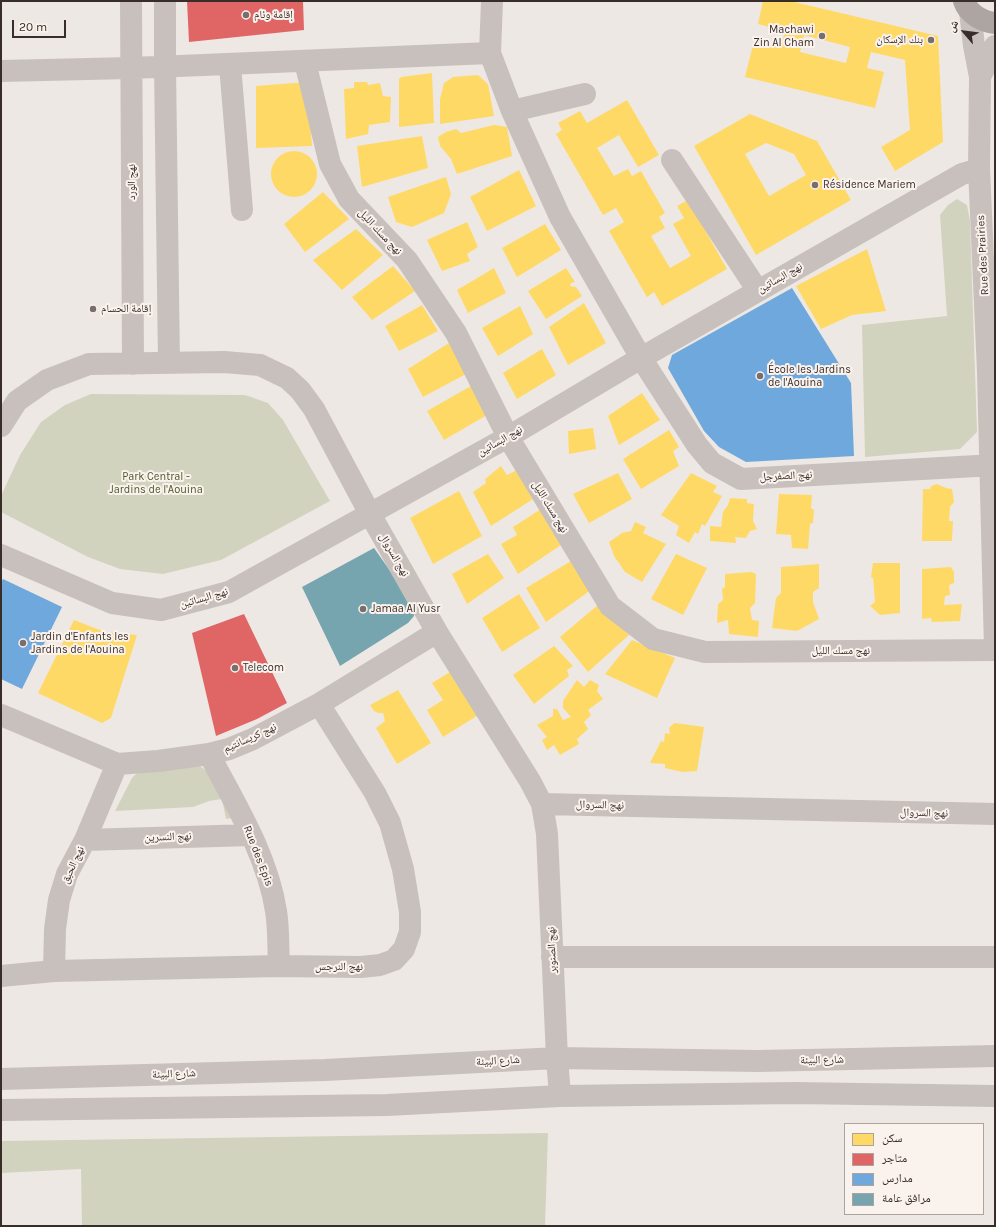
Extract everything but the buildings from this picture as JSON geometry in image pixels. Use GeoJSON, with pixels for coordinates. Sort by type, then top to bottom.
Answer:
{"type":"FeatureCollection","features":[{"type":"Feature","properties":{"kind":"main road"},"geometry":{"type":"LineString","coordinates":[[963,4],[980,19],[995,23]]}},
{"type":"Feature","properties":{"kind":"street","name":"نهج الورد"},"geometry":{"type":"LineString","coordinates":[[131,1],[133,364]]}},
{"type":"Feature","properties":{"kind":"street"},"geometry":{"type":"LineString","coordinates":[[165,1],[169,363]]}},
{"type":"Feature","properties":{"kind":"street"},"geometry":{"type":"LineString","coordinates":[[1,71],[230,65],[490,53],[492,1]]}},
{"type":"Feature","properties":{"kind":"street","name":"Rue des Prairies"},"geometry":{"type":"LineString","coordinates":[[963,4],[980,77],[979,169],[989,272],[995,650]]}},
{"type":"Feature","properties":{"kind":"street","name":"Rue des Prairies"},"geometry":{"type":"LineString","coordinates":[[980,77],[995,46]]}},
{"type":"Feature","properties":{"kind":"street","name":"نهج الصفرجل"},"geometry":{"type":"LineString","coordinates":[[490,53],[512,111],[560,217],[641,358],[697,446],[712,463],[742,479],[992,465]]}},
{"type":"Feature","properties":{"kind":"street","name":"نهج مسك الليل"},"geometry":{"type":"LineString","coordinates":[[305,62],[330,164],[349,199],[407,260],[456,333],[508,437],[610,606],[653,639],[704,652],[995,650]]}},
{"type":"Feature","properties":{"kind":"street"},"geometry":{"type":"LineString","coordinates":[[230,65],[242,210]]}},
{"type":"Feature","properties":{"kind":"street"},"geometry":{"type":"LineString","coordinates":[[512,111],[585,94]]}},
{"type":"Feature","properties":{"kind":"street"},"geometry":{"type":"LineString","coordinates":[[672,160],[758,291]]}},
{"type":"Feature","properties":{"kind":"street","name":"نهج البساتين"},"geometry":{"type":"LineString","coordinates":[[1,555],[112,603],[161,610],[229,592],[508,437],[641,358],[962,174],[979,169]]}},
{"type":"Feature","properties":{"kind":"street","name":"نهج السروال"},"geometry":{"type":"LineString","coordinates":[[1,426],[17,401],[47,380],[89,364],[224,362],[260,365],[287,378],[300,390],[314,409],[370,514],[407,576],[437,632],[530,781],[542,804],[995,814]]}},
{"type":"Feature","properties":{"kind":"street","name":"نهج كريسانتيم"},"geometry":{"type":"LineString","coordinates":[[1,715],[117,764],[158,761],[210,754],[229,749],[247,741],[319,704],[437,632]]}},
{"type":"Feature","properties":{"kind":"street","name":"نهج النرجس"},"geometry":{"type":"LineString","coordinates":[[1,976],[54,971],[279,966],[361,967],[380,966],[394,960],[404,949],[410,932],[410,912],[403,869],[390,823],[375,793],[319,704]]}},
{"type":"Feature","properties":{"kind":"street","name":"Rue des Epis"},"geometry":{"type":"LineString","coordinates":[[210,754],[251,835],[268,876],[276,912],[279,966]]}},
{"type":"Feature","properties":{"kind":"street","name":"نهج الحبق"},"geometry":{"type":"LineString","coordinates":[[54,971],[59,900],[67,874],[85,840],[117,764]]}},
{"type":"Feature","properties":{"kind":"street","name":"نهج الصنوبر"},"geometry":{"type":"LineString","coordinates":[[542,804],[547,834],[560,1096]]}},
{"type":"Feature","properties":{"kind":"street","name":"نهج النسرين"},"geometry":{"type":"LineString","coordinates":[[85,840],[251,835]]}},
{"type":"Feature","properties":{"kind":"street"},"geometry":{"type":"LineString","coordinates":[[552,957],[995,957]]}},
{"type":"Feature","properties":{"kind":"street","name":"شارع البيئة"},"geometry":{"type":"LineString","coordinates":[[1,1079],[325,1070],[557,1058],[758,1061],[995,1056]]}},
{"type":"Feature","properties":{"kind":"street"},"geometry":{"type":"LineString","coordinates":[[1,1110],[387,1105],[560,1096],[795,1093],[995,1096]]}},
{"type":"Feature","properties":{"kind":"green space"},"geometry":{"type":"Polygon","coordinates":[[[957,199],[967,205],[970,221],[977,432],[960,449],[865,457],[862,325],[947,316],[940,215],[948,205],[957,199]]]}},
{"type":"Feature","properties":{"kind":"green space","name":"Park Central - Jardins de l'Aouina"},"geometry":{"type":"Polygon","coordinates":[[[91,394],[245,395],[268,403],[283,420],[330,501],[221,560],[163,574],[120,569],[88,557],[1,512],[1,496],[20,455],[41,422],[65,405],[91,394]]]}},
{"type":"Feature","properties":{"kind":"green space"},"geometry":{"type":"Polygon","coordinates":[[[197,764],[209,773],[232,818],[226,819],[222,799],[209,801],[193,807],[115,811],[132,778],[141,769],[197,764]]]}},
{"type":"Feature","properties":{"kind":"green space"},"geometry":{"type":"Polygon","coordinates":[[[548,1133],[545,1226],[82,1226],[81,1169],[1,1173],[1,1141],[548,1133]]]}},
{"type":"Feature","properties":{"kind":"place","name":"إقامة وئام"},"geometry":{"type":"Point","coordinates":[246,15]}},
{"type":"Feature","properties":{"kind":"place","name":"Machawi Zin Al Cham"},"geometry":{"type":"Point","coordinates":[822,36]}},
{"type":"Feature","properties":{"kind":"place","name":"بنك الإسكان"},"geometry":{"type":"Point","coordinates":[931,40]}},
{"type":"Feature","properties":{"kind":"place","name":"Résidence Mariem"},"geometry":{"type":"Point","coordinates":[815,185]}},
{"type":"Feature","properties":{"kind":"place","name":"إقامة الحسام"},"geometry":{"type":"Point","coordinates":[93,309]}},
{"type":"Feature","properties":{"kind":"place","name":"École les Jardins de l'Aouina"},"geometry":{"type":"Point","coordinates":[760,376]}},
{"type":"Feature","properties":{"kind":"place","name":"Jamaa Al Yusr"},"geometry":{"type":"Point","coordinates":[363,609]}},
{"type":"Feature","properties":{"kind":"place","name":"Jardin d'Enfants les Jardins de l'Aouina"},"geometry":{"type":"Point","coordinates":[23,643]}},
{"type":"Feature","properties":{"kind":"place","name":"Telecom"},"geometry":{"type":"Point","coordinates":[235,668]}}]}
